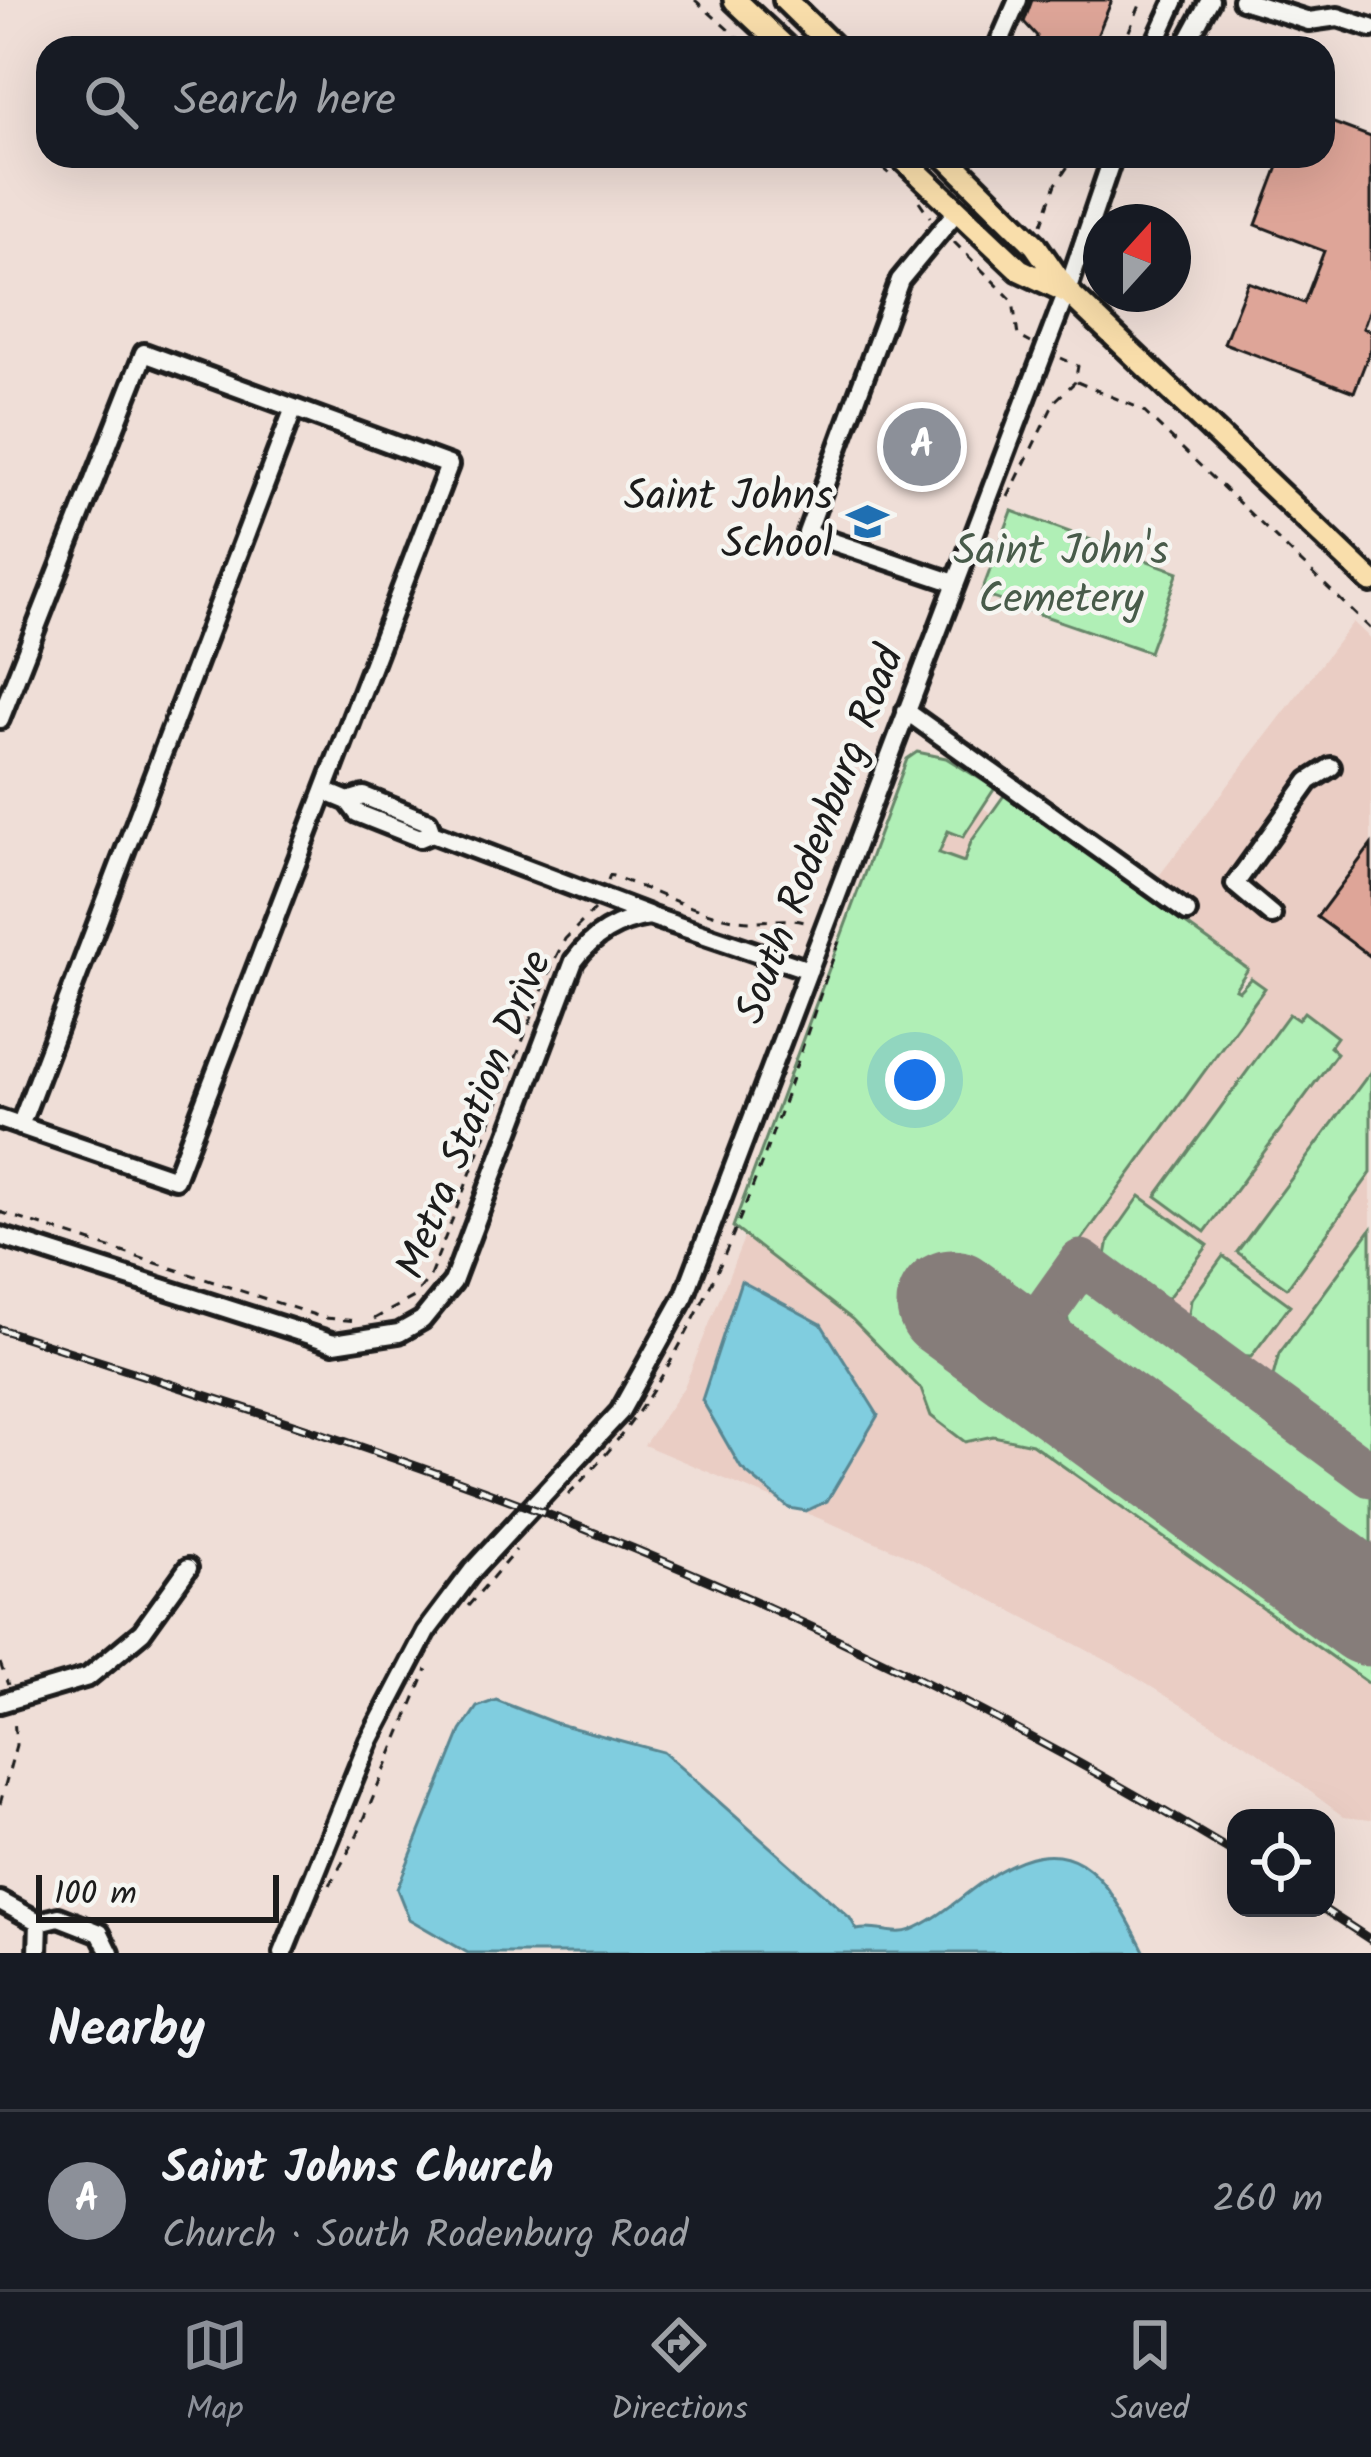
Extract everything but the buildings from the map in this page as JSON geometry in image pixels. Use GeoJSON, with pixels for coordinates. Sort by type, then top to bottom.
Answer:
{"type":"FeatureCollection","features":[{"type":"Feature","properties":{"kind":"main road"},"geometry":{"type":"LineString","coordinates":[[735,0],[773,36]]}},
{"type":"Feature","properties":{"kind":"main road"},"geometry":{"type":"LineString","coordinates":[[784,0],[822,36]]}},
{"type":"Feature","properties":{"kind":"main road"},"geometry":{"type":"LineString","coordinates":[[912,168],[1021,270],[1067,291]]}},
{"type":"Feature","properties":{"kind":"main road"},"geometry":{"type":"LineString","coordinates":[[960,168],[1035,244],[1067,291],[1371,581]]}},
{"type":"Feature","properties":{"kind":"street"},"geometry":{"type":"LineString","coordinates":[[1002,36],[1018,0]]}},
{"type":"Feature","properties":{"kind":"street"},"geometry":{"type":"LineString","coordinates":[[1158,36],[1175,0]]}},
{"type":"Feature","properties":{"kind":"street"},"geometry":{"type":"LineString","coordinates":[[1190,36],[1210,0]]}},
{"type":"Feature","properties":{"kind":"street"},"geometry":{"type":"LineString","coordinates":[[1242,0],[1310,21],[1338,17],[1371,28]]}},
{"type":"Feature","properties":{"kind":"street"},"geometry":{"type":"LineString","coordinates":[[1310,21],[1320,0]]}},
{"type":"Feature","properties":{"kind":"street","name":"South Rodenburg Road"},"geometry":{"type":"LineString","coordinates":[[283,1953],[369,1741],[426,1632],[620,1412],[685,1295],[1110,168]]}},
{"type":"Feature","properties":{"kind":"street"},"geometry":{"type":"LineString","coordinates":[[955,583],[808,533],[900,280],[957,211]]}},
{"type":"Feature","properties":{"kind":"street"},"geometry":{"type":"LineString","coordinates":[[0,719],[145,353],[449,465],[175,1179],[0,1119]]}},
{"type":"Feature","properties":{"kind":"street"},"geometry":{"type":"LineString","coordinates":[[20,1126],[294,408]]}},
{"type":"Feature","properties":{"kind":"street"},"geometry":{"type":"LineString","coordinates":[[906,711],[1187,912]]}},
{"type":"Feature","properties":{"kind":"street"},"geometry":{"type":"LineString","coordinates":[[1272,915],[1235,884],[1309,782],[1331,767]]}},
{"type":"Feature","properties":{"kind":"street"},"geometry":{"type":"LineString","coordinates":[[324,791],[348,801],[364,796],[428,822],[432,833],[649,916],[808,970]]}},
{"type":"Feature","properties":{"kind":"street","name":"Metra Station Drive"},"geometry":{"type":"LineString","coordinates":[[0,1236],[334,1343],[400,1334],[422,1320],[453,1282],[574,961],[604,931],[649,916]]}},
{"type":"Feature","properties":{"kind":"street"},"geometry":{"type":"LineString","coordinates":[[6,1701],[88,1677],[142,1632],[188,1568]]}},
{"type":"Feature","properties":{"kind":"street"},"geometry":{"type":"LineString","coordinates":[[0,1900],[39,1922],[59,1917],[100,1933],[110,1953]]}},
{"type":"Feature","properties":{"kind":"street"},"geometry":{"type":"LineString","coordinates":[[38,1953],[39,1922]]}},
{"type":"Feature","properties":{"kind":"path"},"geometry":{"type":"LineString","coordinates":[[695,0],[735,36]]}},
{"type":"Feature","properties":{"kind":"path"},"geometry":{"type":"LineString","coordinates":[[1127,36],[1142,0]]}},
{"type":"Feature","properties":{"kind":"path"},"geometry":{"type":"LineString","coordinates":[[1051,196],[1068,168]]}},
{"type":"Feature","properties":{"kind":"path"},"geometry":{"type":"LineString","coordinates":[[1006,296],[1013,301],[1018,336]]}},
{"type":"Feature","properties":{"kind":"path"},"geometry":{"type":"LineString","coordinates":[[1078,366],[1075,382],[1141,409],[1371,629]]}},
{"type":"Feature","properties":{"kind":"path"},"geometry":{"type":"LineString","coordinates":[[608,882],[610,874],[740,920],[778,921],[791,915],[798,919]]}},
{"type":"Feature","properties":{"kind":"path"},"geometry":{"type":"LineString","coordinates":[[0,1212],[324,1318],[366,1321],[384,1316],[414,1297],[430,1276],[554,961],[565,939],[596,909]]}},
{"type":"Feature","properties":{"kind":"path"},"geometry":{"type":"LineString","coordinates":[[567,1495],[579,1484]]}},
{"type":"Feature","properties":{"kind":"path"},"geometry":{"type":"LineString","coordinates":[[467,1607],[519,1547]]}},
{"type":"Feature","properties":{"kind":"path"},"geometry":{"type":"LineString","coordinates":[[326,1893],[357,1836],[433,1655]]}},
{"type":"Feature","properties":{"kind":"path"},"geometry":{"type":"LineString","coordinates":[[0,1663],[16,1745],[0,1804]]}},
{"type":"Feature","properties":{"kind":"shaded area"},"geometry":{"type":"Polygon","coordinates":[[[1353,622],[1371,639],[1371,1820],[1344,1817],[1255,1750],[1117,1666],[902,1553],[644,1445],[684,1387],[932,771],[1239,991],[1251,978],[1142,898],[1353,622]]]}},
{"type":"Feature","properties":{"kind":"green space","name":"Saint John's Cemetery"},"geometry":{"type":"Polygon","coordinates":[[[1012,511],[1178,572],[1149,652],[981,594],[1012,511]]]}},
{"type":"Feature","properties":{"kind":"green space"},"geometry":{"type":"Polygon","coordinates":[[[917,752],[946,758],[995,788],[963,837],[948,831],[939,853],[964,862],[971,842],[1005,794],[1248,969],[1235,989],[1239,991],[1251,978],[1265,988],[1028,1314],[968,1271],[924,1331],[1371,1657],[1371,1685],[1032,1444],[993,1436],[965,1442],[931,1416],[921,1389],[852,1319],[733,1227],[907,759],[917,752]]]}},
{"type":"Feature","properties":{"kind":"green space"},"geometry":{"type":"Polygon","coordinates":[[[1304,1012],[1337,1037],[1330,1047],[1337,1053],[1205,1232],[1156,1196],[1289,1014],[1298,1020],[1304,1012]]]}},
{"type":"Feature","properties":{"kind":"green space"},"geometry":{"type":"Polygon","coordinates":[[[1371,1071],[1371,1173],[1287,1288],[1237,1252],[1371,1071]]]}},
{"type":"Feature","properties":{"kind":"green space"},"geometry":{"type":"Polygon","coordinates":[[[1140,1196],[1208,1245],[1168,1298],[1151,1296],[1105,1261],[1109,1240],[1140,1196]]]}},
{"type":"Feature","properties":{"kind":"green space"},"geometry":{"type":"Polygon","coordinates":[[[1371,1229],[1371,1458],[1272,1380],[1279,1354],[1371,1229]]]}},
{"type":"Feature","properties":{"kind":"green space"},"geometry":{"type":"Polygon","coordinates":[[[1223,1256],[1290,1305],[1251,1357],[1234,1356],[1188,1321],[1191,1300],[1223,1256]]]}},
{"type":"Feature","properties":{"kind":"green space"},"geometry":{"type":"Polygon","coordinates":[[[1094,1290],[1371,1492],[1371,1565],[1073,1346],[1066,1310],[1076,1296],[1094,1290]]]}},
{"type":"Feature","properties":{"kind":"water"},"geometry":{"type":"Polygon","coordinates":[[[741,1281],[821,1324],[878,1415],[827,1501],[806,1511],[789,1508],[741,1468],[702,1400],[741,1281]]]}},
{"type":"Feature","properties":{"kind":"water"},"geometry":{"type":"Polygon","coordinates":[[[496,1700],[555,1723],[663,1752],[850,1918],[857,1930],[911,1930],[1012,1864],[1039,1856],[1062,1856],[1099,1878],[1145,1953],[468,1953],[409,1919],[397,1889],[461,1731],[477,1707],[496,1700]]]}},
{"type":"Feature","properties":{"kind":"taxiway"},"geometry":{"type":"LineString","coordinates":[[1017,1352],[1081,1262],[1371,1475]]}},
{"type":"Feature","properties":{"kind":"runway"},"geometry":{"type":"LineString","coordinates":[[952,1305],[1371,1611]]}},
{"type":"Feature","properties":{"kind":"railway"},"geometry":{"type":"LineString","coordinates":[[0,1329],[441,1475],[669,1564],[917,1678],[1227,1849]]}},
{"type":"Feature","properties":{"kind":"railway"},"geometry":{"type":"LineString","coordinates":[[1335,1916],[1371,1940]]}},
{"type":"Feature","properties":{"kind":"place","name":"Saint Johns Church"},"geometry":{"type":"Point","coordinates":[922,447]}},
{"type":"Feature","properties":{"kind":"place","name":"Saint Johns School"},"geometry":{"type":"Point","coordinates":[867,521]}}]}
